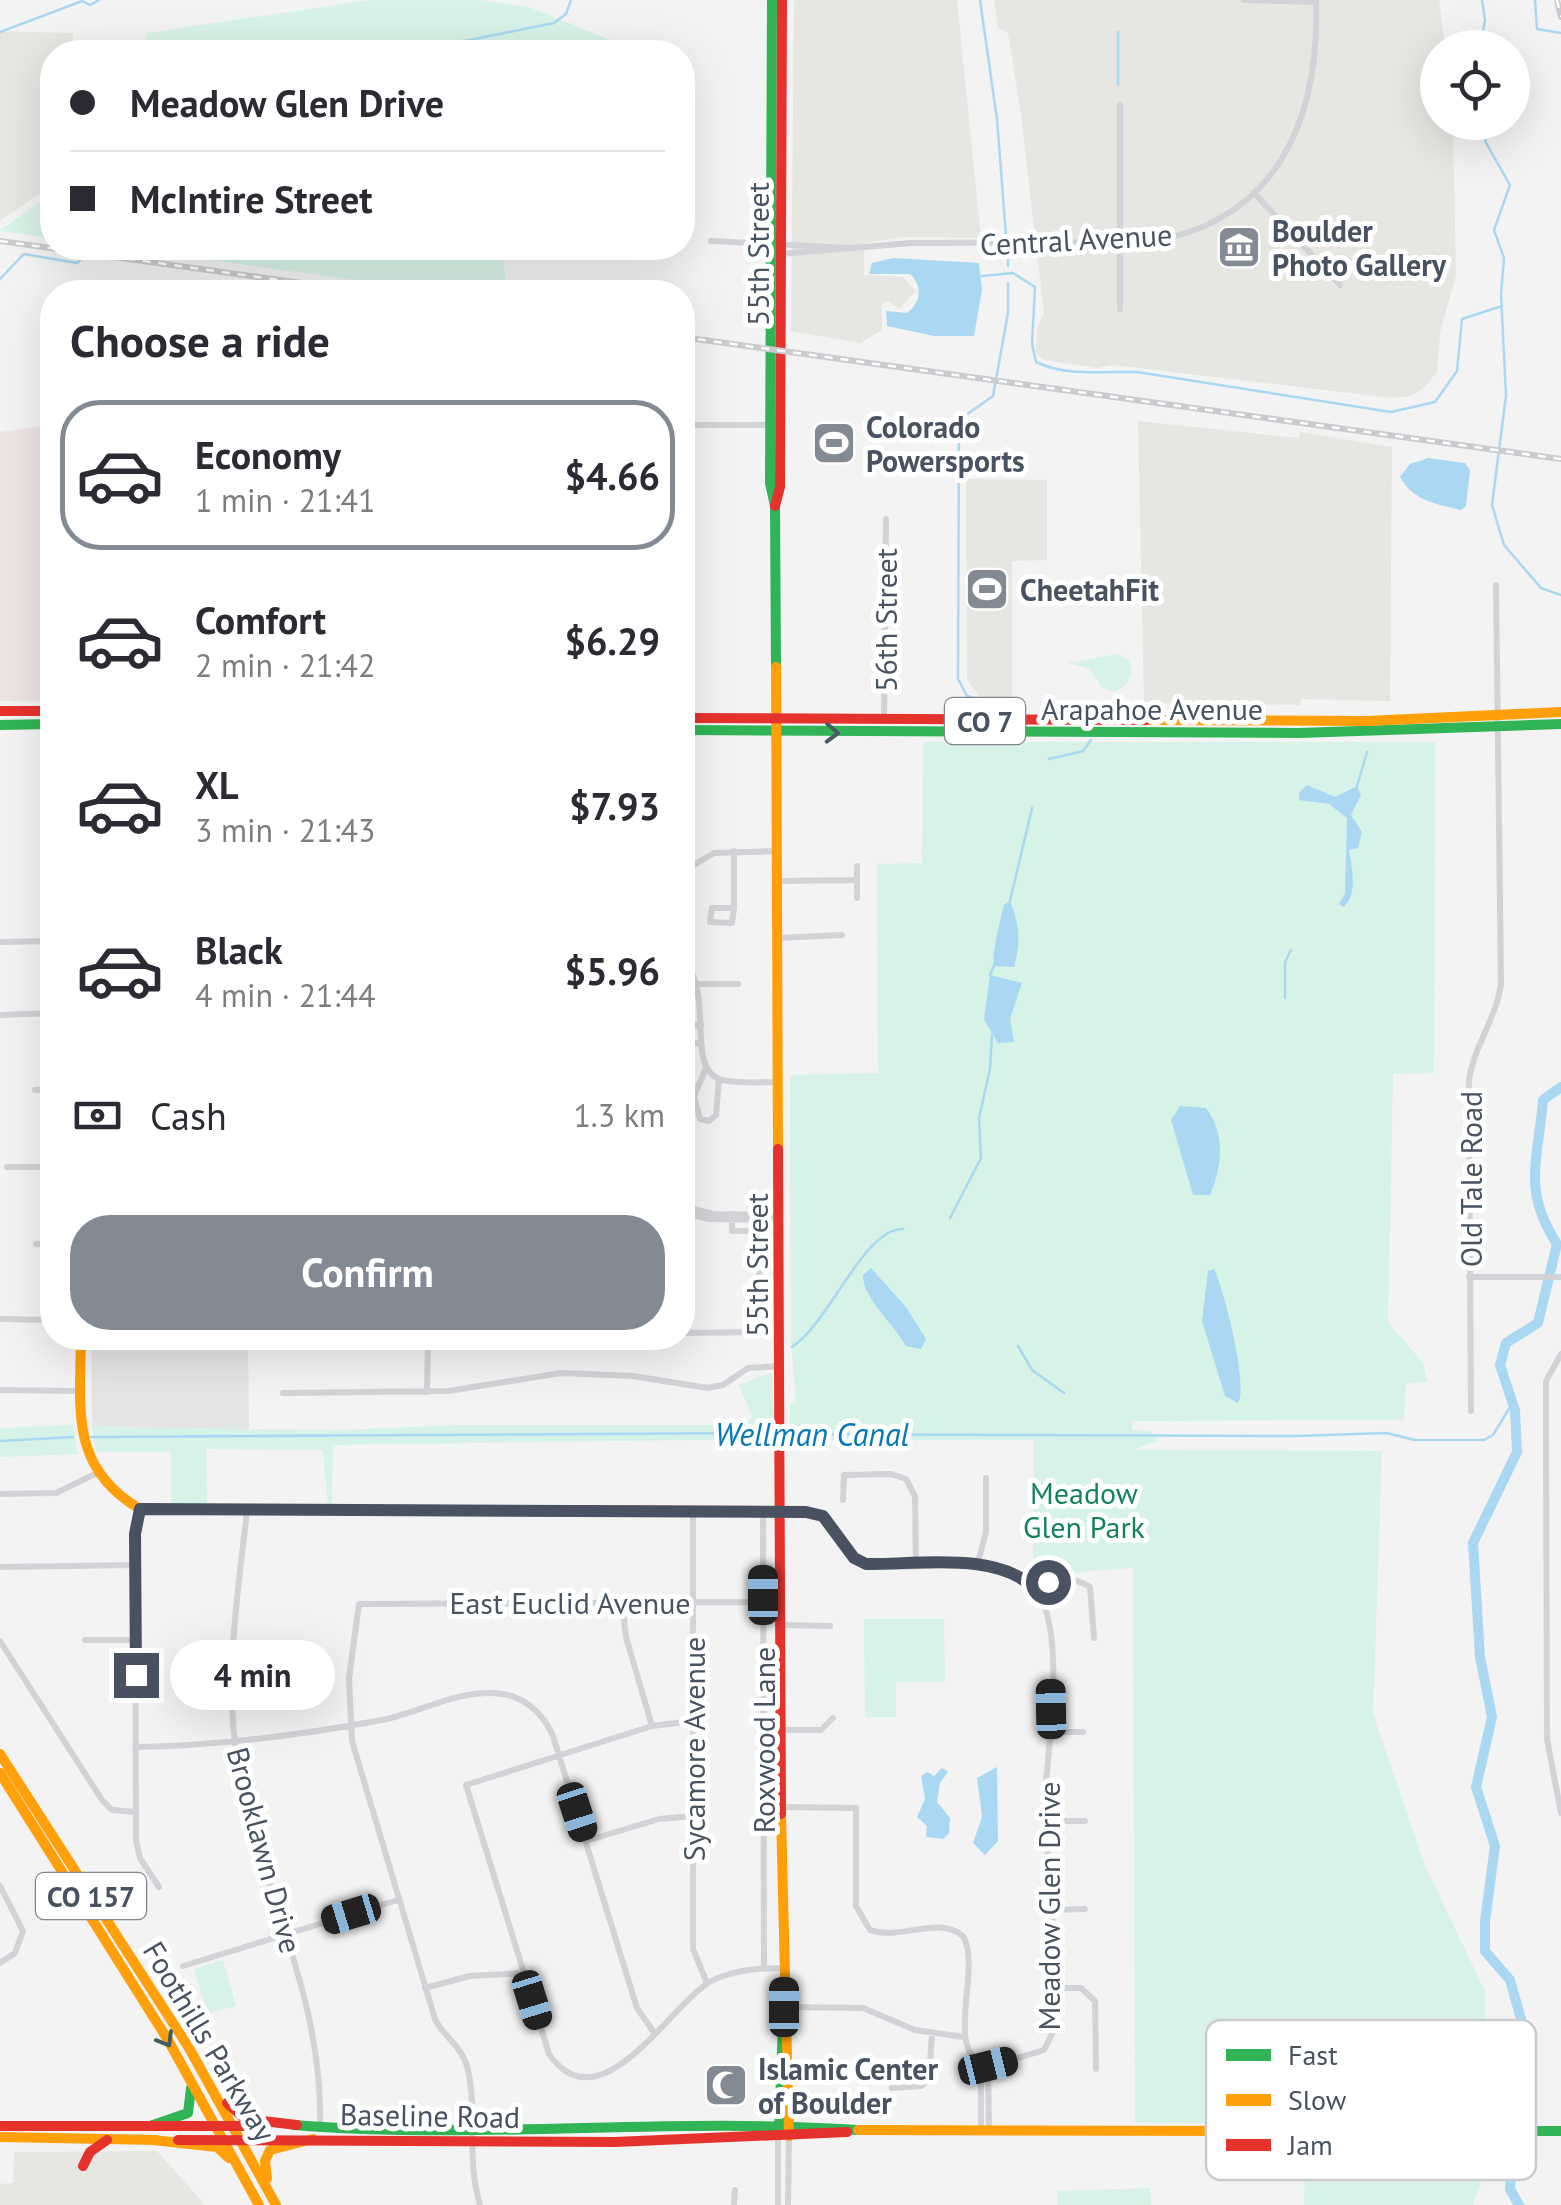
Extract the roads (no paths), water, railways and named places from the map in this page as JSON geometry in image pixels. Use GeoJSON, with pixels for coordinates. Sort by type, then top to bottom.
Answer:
{"type":"FeatureCollection","features":[{"type":"Feature","properties":{"kind":"main road","name":"55th Street"},"geometry":{"type":"LineString","coordinates":[[772,0],[779,248]]}},
{"type":"Feature","properties":{"kind":"main road","name":"55th Street"},"geometry":{"type":"LineString","coordinates":[[782,0],[776,425],[780,487],[775,506],[784,2130]]}},
{"type":"Feature","properties":{"kind":"main road"},"geometry":{"type":"LineString","coordinates":[[0,712],[40,710]]}},
{"type":"Feature","properties":{"kind":"main road","name":"Arapahoe Avenue"},"geometry":{"type":"LineString","coordinates":[[695,730],[1298,733],[1561,712]]}},
{"type":"Feature","properties":{"kind":"main road","name":"Arapahoe Avenue"},"geometry":{"type":"LineString","coordinates":[[695,718],[884,722],[1497,719],[1561,724]]}},
{"type":"Feature","properties":{"kind":"main road"},"geometry":{"type":"LineString","coordinates":[[0,724],[40,724]]}},
{"type":"Feature","properties":{"kind":"main road"},"geometry":{"type":"LineString","coordinates":[[81,1350],[82,1442],[95,1474],[116,1496],[140,1509],[782,1511]]}},
{"type":"Feature","properties":{"kind":"main road","name":"Foothills Parkway"},"geometry":{"type":"LineString","coordinates":[[0,1754],[190,2048],[276,2205]]}},
{"type":"Feature","properties":{"kind":"main road","name":"Foothills Parkway"},"geometry":{"type":"LineString","coordinates":[[0,1774],[226,2139],[258,2205]]}},
{"type":"Feature","properties":{"kind":"main road"},"geometry":{"type":"LineString","coordinates":[[190,2048],[236,2114],[250,2120],[288,2121],[297,2125]]}},
{"type":"Feature","properties":{"kind":"main road"},"geometry":{"type":"LineString","coordinates":[[150,2126],[184,2117],[192,2109],[193,2095],[183,2068]]}},
{"type":"Feature","properties":{"kind":"main road","name":"Baseline Road"},"geometry":{"type":"LineString","coordinates":[[0,2126],[297,2125],[469,2136]]}},
{"type":"Feature","properties":{"kind":"main road","name":"Baseline Road"},"geometry":{"type":"LineString","coordinates":[[0,2137],[153,2140],[784,2130],[1206,2130]]}},
{"type":"Feature","properties":{"kind":"main road"},"geometry":{"type":"LineString","coordinates":[[83,2166],[90,2152],[108,2139]]}},
{"type":"Feature","properties":{"kind":"main road"},"geometry":{"type":"LineString","coordinates":[[270,2191],[264,2166],[270,2150],[313,2139]]}},
{"type":"Feature","properties":{"kind":"main road"},"geometry":{"type":"LineString","coordinates":[[153,2140],[222,2149],[258,2205]]}},
{"type":"Feature","properties":{"kind":"street"},"geometry":{"type":"LineString","coordinates":[[1244,0],[1316,1]]}},
{"type":"Feature","properties":{"kind":"street","name":"Central Avenue"},"geometry":{"type":"LineString","coordinates":[[711,241],[779,248],[856,249],[911,244],[1120,242],[1174,238],[1197,231],[1255,194],[1274,175],[1296,132],[1314,62],[1316,1]]}},
{"type":"Feature","properties":{"kind":"street"},"geometry":{"type":"LineString","coordinates":[[1120,105],[1120,309]]}},
{"type":"Feature","properties":{"kind":"street"},"geometry":{"type":"LineString","coordinates":[[1255,194],[1340,285]]}},
{"type":"Feature","properties":{"kind":"street"},"geometry":{"type":"LineString","coordinates":[[695,425],[776,425]]}},
{"type":"Feature","properties":{"kind":"street","name":"56th Street"},"geometry":{"type":"LineString","coordinates":[[884,722],[886,519]]}},
{"type":"Feature","properties":{"kind":"street","name":"Old Tale Road"},"geometry":{"type":"LineString","coordinates":[[1471,1412],[1469,1080],[1475,1051],[1493,1017],[1501,984],[1496,585]]}},
{"type":"Feature","properties":{"kind":"street"},"geometry":{"type":"LineString","coordinates":[[695,862],[703,856],[734,851],[779,851]]}},
{"type":"Feature","properties":{"kind":"street"},"geometry":{"type":"LineString","coordinates":[[734,851],[734,908]]}},
{"type":"Feature","properties":{"kind":"street"},"geometry":{"type":"LineString","coordinates":[[856,866],[857,898]]}},
{"type":"Feature","properties":{"kind":"street"},"geometry":{"type":"LineString","coordinates":[[779,880],[857,880]]}},
{"type":"Feature","properties":{"kind":"street"},"geometry":{"type":"LineString","coordinates":[[778,934],[842,935]]}},
{"type":"Feature","properties":{"kind":"street"},"geometry":{"type":"LineString","coordinates":[[0,942],[40,942]]}},
{"type":"Feature","properties":{"kind":"street"},"geometry":{"type":"LineString","coordinates":[[695,977],[700,984],[701,1043],[706,1068],[695,1094]]}},
{"type":"Feature","properties":{"kind":"street"},"geometry":{"type":"LineString","coordinates":[[695,984],[738,984]]}},
{"type":"Feature","properties":{"kind":"street"},"geometry":{"type":"LineString","coordinates":[[0,1015],[40,1014]]}},
{"type":"Feature","properties":{"kind":"street"},"geometry":{"type":"LineString","coordinates":[[695,1026],[701,1026]]}},
{"type":"Feature","properties":{"kind":"street"},"geometry":{"type":"LineString","coordinates":[[695,1043],[701,1043]]}},
{"type":"Feature","properties":{"kind":"street"},"geometry":{"type":"LineString","coordinates":[[706,1068],[720,1078],[780,1082]]}},
{"type":"Feature","properties":{"kind":"street"},"geometry":{"type":"LineString","coordinates":[[695,1100],[700,1119],[716,1115],[720,1078]]}},
{"type":"Feature","properties":{"kind":"street"},"geometry":{"type":"LineString","coordinates":[[35,1090],[40,1090]]}},
{"type":"Feature","properties":{"kind":"street"},"geometry":{"type":"LineString","coordinates":[[8,1168],[40,1168]]}},
{"type":"Feature","properties":{"kind":"street"},"geometry":{"type":"LineString","coordinates":[[695,1211],[732,1218],[781,1218]]}},
{"type":"Feature","properties":{"kind":"street"},"geometry":{"type":"LineString","coordinates":[[695,1333],[760,1332],[759,1231],[732,1231],[732,1218]]}},
{"type":"Feature","properties":{"kind":"street"},"geometry":{"type":"LineString","coordinates":[[1469,1277],[1558,1277]]}},
{"type":"Feature","properties":{"kind":"street"},"geometry":{"type":"LineString","coordinates":[[0,1319],[40,1320]]}},
{"type":"Feature","properties":{"kind":"street"},"geometry":{"type":"LineString","coordinates":[[427,1392],[428,1350]]}},
{"type":"Feature","properties":{"kind":"street"},"geometry":{"type":"LineString","coordinates":[[1561,1354],[1546,1381],[1546,1729],[1561,1813]]}},
{"type":"Feature","properties":{"kind":"street"},"geometry":{"type":"LineString","coordinates":[[283,1393],[427,1392],[561,1374],[633,1376],[708,1388],[724,1385],[748,1368],[781,1366]]}},
{"type":"Feature","properties":{"kind":"street"},"geometry":{"type":"LineString","coordinates":[[0,1390],[81,1391]]}},
{"type":"Feature","properties":{"kind":"street"},"geometry":{"type":"LineString","coordinates":[[0,1494],[56,1493],[95,1474]]}},
{"type":"Feature","properties":{"kind":"street"},"geometry":{"type":"LineString","coordinates":[[843,1500],[844,1474],[891,1474],[906,1479],[916,1496],[916,1564]]}},
{"type":"Feature","properties":{"kind":"street"},"geometry":{"type":"LineString","coordinates":[[977,1566],[986,1532],[986,1478]]}},
{"type":"Feature","properties":{"kind":"street"},"geometry":{"type":"LineString","coordinates":[[140,1509],[136,1565],[137,1850],[159,1887]]}},
{"type":"Feature","properties":{"kind":"street","name":"Brooklawn Drive"},"geometry":{"type":"LineString","coordinates":[[246,1511],[231,1670],[234,1740],[244,1790],[317,2040],[320,2128]]}},
{"type":"Feature","properties":{"kind":"street","name":"Roxwood Lane"},"geometry":{"type":"LineString","coordinates":[[763,1511],[764,1968]]}},
{"type":"Feature","properties":{"kind":"street"},"geometry":{"type":"LineString","coordinates":[[782,1511],[823,1516],[858,1562],[1004,1570],[1036,1590],[1059,1580],[1076,1580],[1090,1587],[1094,1638]]}},
{"type":"Feature","properties":{"kind":"street","name":"Sycamore Avenue"},"geometry":{"type":"LineString","coordinates":[[694,1512],[694,1949],[707,1983]]}},
{"type":"Feature","properties":{"kind":"street"},"geometry":{"type":"LineString","coordinates":[[0,1567],[136,1565]]}},
{"type":"Feature","properties":{"kind":"street","name":"Meadow Glen Drive"},"geometry":{"type":"LineString","coordinates":[[985,2066],[1036,2054],[1050,2043],[1052,1910],[1044,1821],[1052,1732],[1050,1627],[1036,1590]]}},
{"type":"Feature","properties":{"kind":"street","name":"East Euclid Avenue"},"geometry":{"type":"LineString","coordinates":[[350,1725],[350,1678],[359,1604],[781,1602]]}},
{"type":"Feature","properties":{"kind":"street"},"geometry":{"type":"LineString","coordinates":[[622,1603],[626,1637],[652,1726]]}},
{"type":"Feature","properties":{"kind":"street"},"geometry":{"type":"LineString","coordinates":[[781,1625],[830,1626]]}},
{"type":"Feature","properties":{"kind":"street"},"geometry":{"type":"LineString","coordinates":[[85,1640],[136,1640]]}},
{"type":"Feature","properties":{"kind":"street"},"geometry":{"type":"LineString","coordinates":[[0,1642],[102,1800],[112,1810],[136,1812]]}},
{"type":"Feature","properties":{"kind":"street"},"geometry":{"type":"LineString","coordinates":[[135,1746],[234,1740],[350,1725],[468,1695],[496,1693],[534,1709],[550,1730],[638,2008],[655,2034]]}},
{"type":"Feature","properties":{"kind":"street"},"geometry":{"type":"LineString","coordinates":[[782,1730],[822,1730],[833,1718]]}},
{"type":"Feature","properties":{"kind":"street"},"geometry":{"type":"LineString","coordinates":[[692,1721],[652,1726],[466,1785],[549,2054],[568,2072],[589,2074],[617,2068],[707,1983],[764,1968],[783,1968]]}},
{"type":"Feature","properties":{"kind":"street"},"geometry":{"type":"LineString","coordinates":[[350,1725],[357,1768],[437,2023],[459,2047],[468,2068],[469,2136],[480,2205]]}},
{"type":"Feature","properties":{"kind":"street"},"geometry":{"type":"LineString","coordinates":[[1052,1732],[1083,1732]]}},
{"type":"Feature","properties":{"kind":"street"},"geometry":{"type":"LineString","coordinates":[[782,1807],[856,1808],[857,1911],[870,1930],[884,1934],[942,1927],[963,1936],[970,1954],[964,2038],[971,2056],[985,2066],[985,2130]]}},
{"type":"Feature","properties":{"kind":"street"},"geometry":{"type":"LineString","coordinates":[[586,1841],[659,1819],[693,1816]]}},
{"type":"Feature","properties":{"kind":"street"},"geometry":{"type":"LineString","coordinates":[[1044,1821],[1085,1821]]}},
{"type":"Feature","properties":{"kind":"street"},"geometry":{"type":"LineString","coordinates":[[0,1886],[23,1930],[15,1953],[0,1963]]}},
{"type":"Feature","properties":{"kind":"street"},"geometry":{"type":"LineString","coordinates":[[183,1966],[398,1900]]}},
{"type":"Feature","properties":{"kind":"street"},"geometry":{"type":"LineString","coordinates":[[1052,1910],[1086,1909]]}},
{"type":"Feature","properties":{"kind":"street"},"geometry":{"type":"LineString","coordinates":[[425,1988],[470,1976],[524,1973]]}},
{"type":"Feature","properties":{"kind":"street"},"geometry":{"type":"LineString","coordinates":[[1053,1988],[1080,1988],[1096,2001],[1096,2069]]}},
{"type":"Feature","properties":{"kind":"street"},"geometry":{"type":"LineString","coordinates":[[784,2007],[864,2008],[932,2032],[964,2038]]}},
{"type":"Feature","properties":{"kind":"street"},"geometry":{"type":"LineString","coordinates":[[892,2088],[921,2086],[929,2080],[932,2032]]}},
{"type":"Feature","properties":{"kind":"street","name":"55th Street"},"geometry":{"type":"LineString","coordinates":[[778,2205],[784,2130]]}},
{"type":"Feature","properties":{"kind":"street","name":"55th Street"},"geometry":{"type":"LineString","coordinates":[[784,2130],[788,2205]]}},
{"type":"Feature","properties":{"kind":"street"},"geometry":{"type":"LineString","coordinates":[[734,2205],[735,2190]]}},
{"type":"Feature","properties":{"kind":"water"},"geometry":{"type":"Polygon","coordinates":[[[893,258],[979,263],[982,290],[974,336],[934,336],[887,326],[886,311],[907,313],[919,294],[910,274],[869,274],[872,263],[893,258]]]}},
{"type":"Feature","properties":{"kind":"water"},"geometry":{"type":"Polygon","coordinates":[[[1428,458],[1465,463],[1470,470],[1466,506],[1461,510],[1419,496],[1405,485],[1400,477],[1410,464],[1428,458]]]}},
{"type":"Feature","properties":{"kind":"water"},"geometry":{"type":"Polygon","coordinates":[[[1307,785],[1335,797],[1357,786],[1361,795],[1351,815],[1362,832],[1358,848],[1349,850],[1353,887],[1344,907],[1339,904],[1345,894],[1347,818],[1329,804],[1299,800],[1299,793],[1307,785]]]}},
{"type":"Feature","properties":{"kind":"water"},"geometry":{"type":"Polygon","coordinates":[[[1010,901],[1018,934],[1014,967],[994,966],[1004,905],[1010,901]]]}},
{"type":"Feature","properties":{"kind":"water"},"geometry":{"type":"Polygon","coordinates":[[[990,975],[1022,983],[1010,1019],[1014,1042],[998,1043],[984,1019],[990,975]]]}},
{"type":"Feature","properties":{"kind":"water"},"geometry":{"type":"Polygon","coordinates":[[[1180,1106],[1206,1108],[1217,1128],[1219,1162],[1210,1195],[1193,1195],[1171,1120],[1180,1106]]]}},
{"type":"Feature","properties":{"kind":"water"},"geometry":{"type":"Polygon","coordinates":[[[871,1268],[906,1307],[926,1339],[921,1349],[906,1346],[872,1301],[863,1275],[871,1268]]]}},
{"type":"Feature","properties":{"kind":"water"},"geometry":{"type":"Polygon","coordinates":[[[1214,1269],[1238,1358],[1238,1403],[1225,1396],[1202,1321],[1208,1271],[1214,1269]]]}},
{"type":"Feature","properties":{"kind":"water"},"geometry":{"type":"Polygon","coordinates":[[[997,1767],[998,1841],[985,1855],[973,1843],[982,1817],[977,1778],[997,1767]]]}},
{"type":"Feature","properties":{"kind":"water"},"geometry":{"type":"Polygon","coordinates":[[[942,1768],[948,1772],[940,1783],[937,1802],[950,1818],[949,1833],[943,1839],[926,1837],[927,1826],[917,1817],[925,1799],[921,1776],[927,1772],[934,1776],[942,1768]]]}},
{"type":"Feature","properties":{"kind":"waterway"},"geometry":{"type":"LineString","coordinates":[[0,32],[82,1],[90,5],[99,0]]}},
{"type":"Feature","properties":{"kind":"waterway"},"geometry":{"type":"LineString","coordinates":[[470,40],[554,23],[566,14],[571,0]]}},
{"type":"Feature","properties":{"kind":"waterway"},"geometry":{"type":"LineString","coordinates":[[980,0],[997,119],[1006,236]]}},
{"type":"Feature","properties":{"kind":"waterway"},"geometry":{"type":"LineString","coordinates":[[1482,0],[1483,30]]}},
{"type":"Feature","properties":{"kind":"waterway"},"geometry":{"type":"LineString","coordinates":[[1535,0],[1537,29],[1561,33]]}},
{"type":"Feature","properties":{"kind":"waterway"},"geometry":{"type":"LineString","coordinates":[[1118,32],[1118,85]]}},
{"type":"Feature","properties":{"kind":"waterway"},"geometry":{"type":"LineString","coordinates":[[1485,140],[1510,185],[1494,230],[1504,258],[1501,294],[1506,396],[1492,505],[1504,545],[1541,588],[1561,595]]}},
{"type":"Feature","properties":{"kind":"waterway"},"geometry":{"type":"LineString","coordinates":[[1008,253],[1008,266]]}},
{"type":"Feature","properties":{"kind":"waterway"},"geometry":{"type":"LineString","coordinates":[[0,279],[24,254],[40,257]]}},
{"type":"Feature","properties":{"kind":"waterway"},"geometry":{"type":"LineString","coordinates":[[59,260],[80,260]]}},
{"type":"Feature","properties":{"kind":"waterway"},"geometry":{"type":"LineString","coordinates":[[982,276],[1013,273],[1035,287],[1032,344],[1036,362],[1048,367],[1137,372],[1391,412],[1435,402],[1457,371],[1462,319],[1502,306]]}},
{"type":"Feature","properties":{"kind":"waterway"},"geometry":{"type":"LineString","coordinates":[[995,704],[967,696],[958,679],[959,420],[993,396],[1008,313],[1008,283]]}},
{"type":"Feature","properties":{"kind":"waterway"},"geometry":{"type":"LineString","coordinates":[[1049,759],[1083,751],[1091,740]]}},
{"type":"Feature","properties":{"kind":"waterway"},"geometry":{"type":"LineString","coordinates":[[1357,786],[1367,752]]}},
{"type":"Feature","properties":{"kind":"waterway"},"geometry":{"type":"LineString","coordinates":[[1010,901],[1032,808]]}},
{"type":"Feature","properties":{"kind":"waterway"},"geometry":{"type":"LineString","coordinates":[[1285,998],[1285,962],[1291,950]]}},
{"type":"Feature","properties":{"kind":"waterway"},"geometry":{"type":"LineString","coordinates":[[990,975],[994,966]]}},
{"type":"Feature","properties":{"kind":"waterway"},"geometry":{"type":"LineString","coordinates":[[950,1218],[981,1158],[979,1118],[990,1069],[992,1034]]}},
{"type":"Feature","properties":{"kind":"waterway"},"geometry":{"type":"LineString","coordinates":[[1521,2020],[1510,1980],[1485,1951],[1495,1846],[1476,1787],[1492,1717],[1480,1657],[1473,1543],[1517,1452],[1515,1410],[1500,1365],[1506,1343],[1538,1323],[1557,1244],[1539,1207],[1535,1175],[1543,1100],[1561,1087]]}},
{"type":"Feature","properties":{"kind":"waterway"},"geometry":{"type":"LineString","coordinates":[[792,1347],[820,1318],[875,1244],[889,1233],[903,1229]]}},
{"type":"Feature","properties":{"kind":"waterway"},"geometry":{"type":"LineString","coordinates":[[1018,1346],[1032,1370],[1064,1393]]}},
{"type":"Feature","properties":{"kind":"waterway","name":"Wellman Canal"},"geometry":{"type":"LineString","coordinates":[[782,1434],[1386,1433],[1415,1440],[1484,1440],[1493,1435],[1513,1402]]}},
{"type":"Feature","properties":{"kind":"waterway","name":"Wellman Canal"},"geometry":{"type":"LineString","coordinates":[[91,1437],[774,1433]]}},
{"type":"Feature","properties":{"kind":"waterway","name":"Wellman Canal"},"geometry":{"type":"LineString","coordinates":[[0,1441],[73,1437]]}},
{"type":"Feature","properties":{"kind":"waterway"},"geometry":{"type":"LineString","coordinates":[[1511,2180],[1510,2189],[1519,2205]]}},
{"type":"Feature","properties":{"kind":"railway"},"geometry":{"type":"LineString","coordinates":[[1557,0],[1561,17]]}},
{"type":"Feature","properties":{"kind":"railway"},"geometry":{"type":"LineString","coordinates":[[0,241],[40,247]]}},
{"type":"Feature","properties":{"kind":"railway"},"geometry":{"type":"LineString","coordinates":[[136,260],[280,280]]}},
{"type":"Feature","properties":{"kind":"railway"},"geometry":{"type":"LineString","coordinates":[[695,339],[1561,459]]}},
{"type":"Feature","properties":{"kind":"place","name":"Boulder Photo Gallery"},"geometry":{"type":"Point","coordinates":[1239,247]}},
{"type":"Feature","properties":{"kind":"place","name":"Colorado Powersports"},"geometry":{"type":"Point","coordinates":[834,443]}},
{"type":"Feature","properties":{"kind":"place","name":"CheetahFit"},"geometry":{"type":"Point","coordinates":[987,589]}},
{"type":"Feature","properties":{"kind":"place","name":"Islamic Center of Boulder"},"geometry":{"type":"Point","coordinates":[726,2085]}},
{"type":"Feature","properties":{"kind":"park label","name":"Meadow Glen Park"},"geometry":{"type":"Point","coordinates":[1084,1509]}}]}
